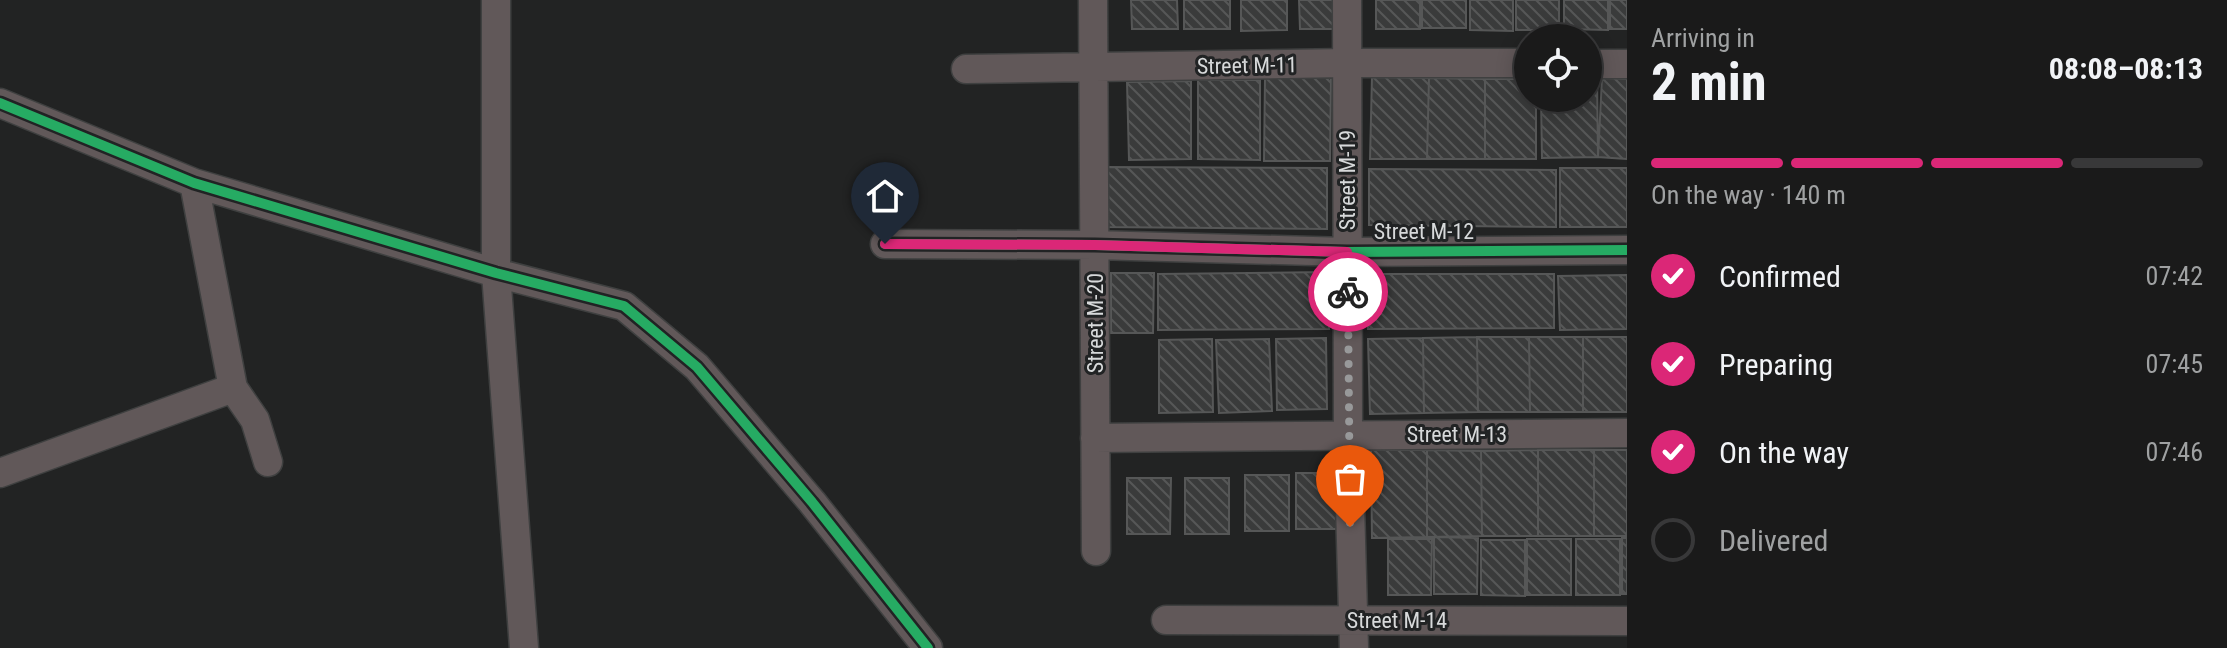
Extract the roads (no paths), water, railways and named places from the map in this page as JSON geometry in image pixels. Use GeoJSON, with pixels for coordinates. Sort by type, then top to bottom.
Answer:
{"type":"FeatureCollection","features":[{"type":"Feature","properties":{"kind":"street"},"geometry":{"type":"LineString","coordinates":[[496,0],[496,273],[524,648]]}},
{"type":"Feature","properties":{"kind":"street","name":"Street M-20"},"geometry":{"type":"LineString","coordinates":[[1093,0],[1096,551]]}},
{"type":"Feature","properties":{"kind":"street","name":"Street M-19"},"geometry":{"type":"LineString","coordinates":[[1347,0],[1348,434],[1353,634]]}},
{"type":"Feature","properties":{"kind":"street","name":"Street M-11"},"geometry":{"type":"LineString","coordinates":[[966,69],[1514,63]]}},
{"type":"Feature","properties":{"kind":"street"},"geometry":{"type":"LineString","coordinates":[[1602,64],[1627,64]]}},
{"type":"Feature","properties":{"kind":"street"},"geometry":{"type":"LineString","coordinates":[[0,103],[194,183],[496,273],[624,306],[697,367],[812,502],[928,648]]}},
{"type":"Feature","properties":{"kind":"street"},"geometry":{"type":"LineString","coordinates":[[194,183],[233,388],[255,420],[268,462]]}},
{"type":"Feature","properties":{"kind":"street","name":"Street M-12"},"geometry":{"type":"LineString","coordinates":[[885,244],[1095,245],[1347,252],[1627,250]]}},
{"type":"Feature","properties":{"kind":"street"},"geometry":{"type":"LineString","coordinates":[[0,473],[233,388]]}},
{"type":"Feature","properties":{"kind":"street","name":"Street M-13"},"geometry":{"type":"LineString","coordinates":[[1095,438],[1627,433]]}},
{"type":"Feature","properties":{"kind":"street","name":"Street M-14"},"geometry":{"type":"LineString","coordinates":[[1166,620],[1353,634],[1627,621]]}}]}
